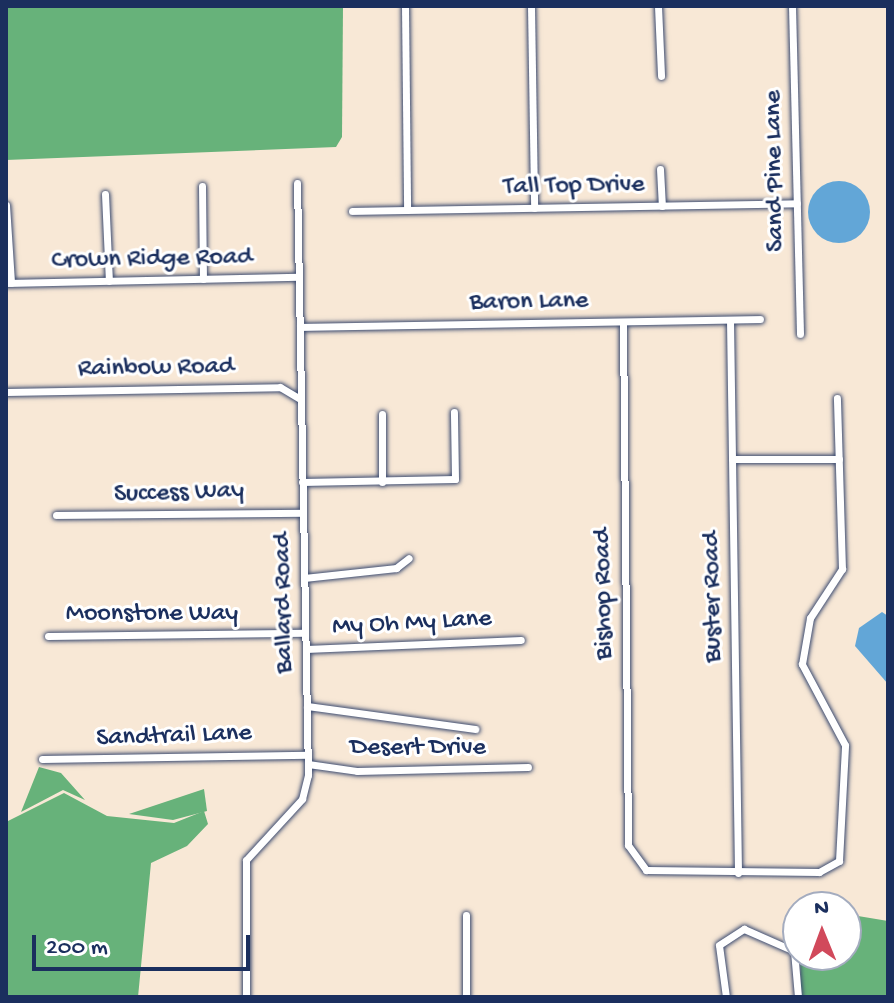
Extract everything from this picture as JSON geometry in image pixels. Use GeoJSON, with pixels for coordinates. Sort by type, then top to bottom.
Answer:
{"type":"FeatureCollection","features":[{"type":"Feature","properties":{"kind":"street"},"geometry":{"type":"LineString","coordinates":[[405,6],[407,210]]}},
{"type":"Feature","properties":{"kind":"street"},"geometry":{"type":"LineString","coordinates":[[531,6],[534,208]]}},
{"type":"Feature","properties":{"kind":"street"},"geometry":{"type":"LineString","coordinates":[[658,6],[661,76]]}},
{"type":"Feature","properties":{"kind":"street","name":"Sand Pine Lane"},"geometry":{"type":"LineString","coordinates":[[792,6],[800,334]]}},
{"type":"Feature","properties":{"kind":"street"},"geometry":{"type":"LineString","coordinates":[[660,169],[662,206]]}},
{"type":"Feature","properties":{"kind":"street","name":"Ballard Road"},"geometry":{"type":"LineString","coordinates":[[246,997],[246,860],[302,799],[308,760],[297,183]]}},
{"type":"Feature","properties":{"kind":"street"},"geometry":{"type":"LineString","coordinates":[[202,186],[203,279]]}},
{"type":"Feature","properties":{"kind":"street"},"geometry":{"type":"LineString","coordinates":[[105,194],[109,281]]}},
{"type":"Feature","properties":{"kind":"street","name":"Tall Top Drive"},"geometry":{"type":"LineString","coordinates":[[352,211],[797,203]]}},
{"type":"Feature","properties":{"kind":"street"},"geometry":{"type":"LineString","coordinates":[[7,206],[8,283]]}},
{"type":"Feature","properties":{"kind":"street","name":"Crown Ridge Road"},"geometry":{"type":"LineString","coordinates":[[8,283],[299,277]]}},
{"type":"Feature","properties":{"kind":"street","name":"Baron Lane"},"geometry":{"type":"LineString","coordinates":[[300,327],[760,319]]}},
{"type":"Feature","properties":{"kind":"street","name":"Buster Road"},"geometry":{"type":"LineString","coordinates":[[730,320],[738,873]]}},
{"type":"Feature","properties":{"kind":"street","name":"Bishop Road"},"geometry":{"type":"LineString","coordinates":[[623,322],[628,845],[635,864],[654,872],[738,873]]}},
{"type":"Feature","properties":{"kind":"street","name":"Rainbow Road"},"geometry":{"type":"LineString","coordinates":[[6,392],[280,387],[301,401]]}},
{"type":"Feature","properties":{"kind":"street"},"geometry":{"type":"LineString","coordinates":[[738,873],[834,867],[845,845],[845,745],[802,664],[810,618],[841,579],[837,398]]}},
{"type":"Feature","properties":{"kind":"street"},"geometry":{"type":"LineString","coordinates":[[302,482],[455,479],[454,412]]}},
{"type":"Feature","properties":{"kind":"street"},"geometry":{"type":"LineString","coordinates":[[382,414],[382,482]]}},
{"type":"Feature","properties":{"kind":"street"},"geometry":{"type":"LineString","coordinates":[[732,459],[839,459]]}},
{"type":"Feature","properties":{"kind":"street","name":"Success Way"},"geometry":{"type":"LineString","coordinates":[[56,515],[303,513]]}},
{"type":"Feature","properties":{"kind":"street"},"geometry":{"type":"LineString","coordinates":[[304,578],[396,568],[409,558]]}},
{"type":"Feature","properties":{"kind":"street","name":"Moonstone Way"},"geometry":{"type":"LineString","coordinates":[[48,636],[305,633]]}},
{"type":"Feature","properties":{"kind":"street","name":"My Oh My Lane"},"geometry":{"type":"LineString","coordinates":[[306,649],[521,640]]}},
{"type":"Feature","properties":{"kind":"street"},"geometry":{"type":"LineString","coordinates":[[307,706],[475,729]]}},
{"type":"Feature","properties":{"kind":"street","name":"Sandtrail Lane"},"geometry":{"type":"LineString","coordinates":[[42,759],[308,760]]}},
{"type":"Feature","properties":{"kind":"street","name":"Desert Drive"},"geometry":{"type":"LineString","coordinates":[[308,760],[357,771],[528,767]]}},
{"type":"Feature","properties":{"kind":"street"},"geometry":{"type":"LineString","coordinates":[[466,915],[466,997]]}},
{"type":"Feature","properties":{"kind":"street"},"geometry":{"type":"LineString","coordinates":[[726,997],[719,945],[744,929],[794,951],[798,997]]}},
{"type":"Feature","properties":{"kind":"green space"},"geometry":{"type":"Polygon","coordinates":[[[6,6],[343,6],[342,137],[336,147],[6,160],[6,6]]]}},
{"type":"Feature","properties":{"kind":"green space"},"geometry":{"type":"Polygon","coordinates":[[[39,767],[61,773],[85,800],[63,790],[21,812],[39,767]]]}},
{"type":"Feature","properties":{"kind":"green space"},"geometry":{"type":"Polygon","coordinates":[[[204,789],[207,811],[173,820],[129,814],[204,789]]]}},
{"type":"Feature","properties":{"kind":"green space"},"geometry":{"type":"Polygon","coordinates":[[[64,793],[107,816],[174,823],[204,811],[208,824],[187,846],[151,863],[138,997],[6,997],[6,822],[64,793]]]}},
{"type":"Feature","properties":{"kind":"green space"},"geometry":{"type":"Polygon","coordinates":[[[862,917],[888,921],[888,997],[801,997],[800,971],[862,971],[862,917]]]}},
{"type":"Feature","properties":{"kind":"water"},"geometry":{"type":"Polygon","coordinates":[[[839,181],[851,183],[861,190],[868,200],[868,224],[861,234],[851,241],[839,243],[827,241],[817,234],[810,224],[808,212],[810,200],[817,190],[827,183],[839,181]]]}},
{"type":"Feature","properties":{"kind":"water"},"geometry":{"type":"Polygon","coordinates":[[[882,612],[888,616],[888,684],[855,646],[859,628],[882,612]]]}}]}
